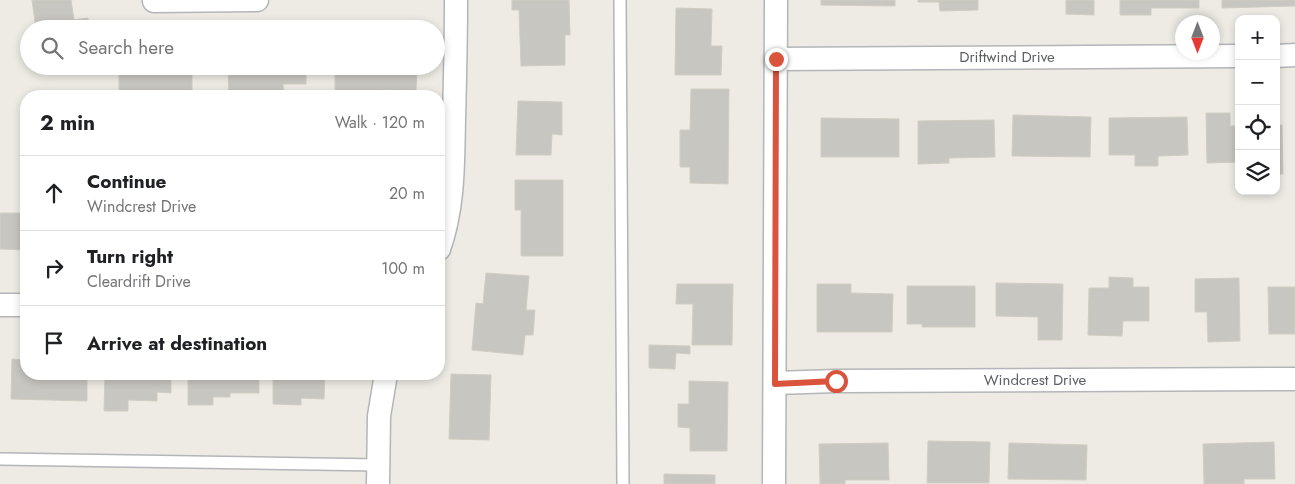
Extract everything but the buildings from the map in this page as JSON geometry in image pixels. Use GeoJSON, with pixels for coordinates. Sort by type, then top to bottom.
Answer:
{"type":"FeatureCollection","features":[{"type":"Feature","properties":{"kind":"street"},"geometry":{"type":"LineString","coordinates":[[154,1],[257,0]]}},
{"type":"Feature","properties":{"kind":"street"},"geometry":{"type":"LineString","coordinates":[[445,231],[452,184],[456,0]]}},
{"type":"Feature","properties":{"kind":"street"},"geometry":{"type":"LineString","coordinates":[[774,484],[776,0]]}},
{"type":"Feature","properties":{"kind":"street"},"geometry":{"type":"LineString","coordinates":[[1280,56],[1295,55]]}},
{"type":"Feature","properties":{"kind":"street","name":"Driftwind Drive"},"geometry":{"type":"LineString","coordinates":[[776,59],[1235,56]]}},
{"type":"Feature","properties":{"kind":"street"},"geometry":{"type":"LineString","coordinates":[[0,305],[20,305]]}},
{"type":"Feature","properties":{"kind":"street","name":"Windcrest Drive"},"geometry":{"type":"LineString","coordinates":[[775,384],[846,381],[1295,379]]}},
{"type":"Feature","properties":{"kind":"street"},"geometry":{"type":"LineString","coordinates":[[378,474],[379,416],[385,380]]}},
{"type":"Feature","properties":{"kind":"lane"},"geometry":{"type":"LineString","coordinates":[[620,0],[624,484]]}},
{"type":"Feature","properties":{"kind":"lane"},"geometry":{"type":"LineString","coordinates":[[0,459],[150,460],[378,474]]}},
{"type":"Feature","properties":{"kind":"route"},"geometry":{"type":"LineString","coordinates":[[776,59],[775,384],[836,381]]}}]}
